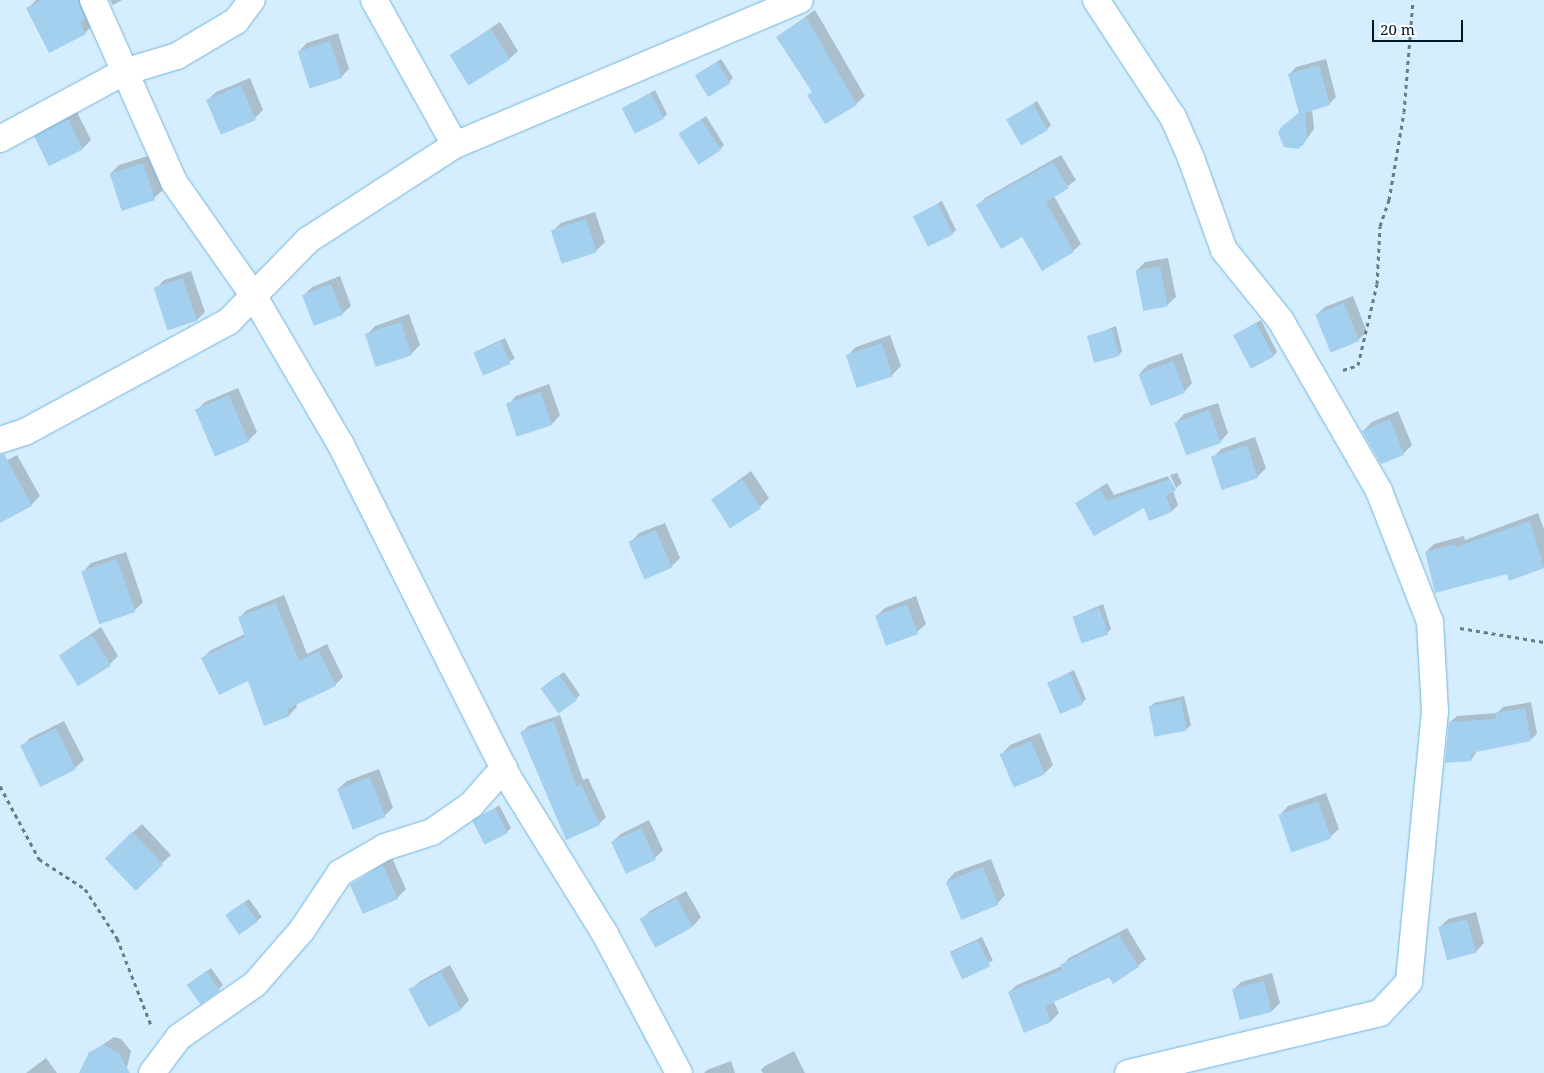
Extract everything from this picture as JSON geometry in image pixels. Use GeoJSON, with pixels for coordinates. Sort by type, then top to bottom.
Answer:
{"type":"FeatureCollection","features":[{"type":"Feature","properties":{"kind":"street"},"geometry":{"type":"LineString","coordinates":[[93,0],[174,182],[253,295],[340,443],[504,768],[604,932],[679,1073]]}},
{"type":"Feature","properties":{"kind":"street"},"geometry":{"type":"LineString","coordinates":[[0,139],[124,72],[177,56],[236,21],[252,0]]}},
{"type":"Feature","properties":{"kind":"street"},"geometry":{"type":"LineString","coordinates":[[374,0],[455,146]]}},
{"type":"Feature","properties":{"kind":"street"},"geometry":{"type":"LineString","coordinates":[[0,440],[25,432],[228,322],[308,240],[455,146],[800,0]]}},
{"type":"Feature","properties":{"kind":"street"},"geometry":{"type":"LineString","coordinates":[[1096,0],[1173,117],[1192,158],[1224,250],[1281,321],[1317,379],[1379,490],[1430,622],[1435,711],[1409,982],[1380,1013],[1157,1069],[1128,1073]]}},
{"type":"Feature","properties":{"kind":"street"},"geometry":{"type":"LineString","coordinates":[[153,1072],[179,1037],[255,984],[302,930],[340,873],[385,847],[432,832],[471,805],[504,768]]}},
{"type":"Feature","properties":{"kind":"path"},"geometry":{"type":"LineString","coordinates":[[1317,379],[1358,365],[1368,331],[1377,284],[1380,226],[1389,200],[1404,112],[1413,0]]}},
{"type":"Feature","properties":{"kind":"path"},"geometry":{"type":"LineString","coordinates":[[1430,622],[1544,642]]}},
{"type":"Feature","properties":{"kind":"path"},"geometry":{"type":"LineString","coordinates":[[0,786],[39,859],[85,889],[117,938],[151,1026],[153,1072]]}},
{"type":"Feature","properties":{"kind":"building"},"geometry":{"type":"Polygon","coordinates":[[[42,0],[78,0],[85,20],[80,22],[86,34],[49,53],[26,8],[42,0]]]}},
{"type":"Feature","properties":{"kind":"building"},"geometry":{"type":"Polygon","coordinates":[[[806,17],[857,105],[825,124],[807,95],[812,92],[776,37],[806,17]]]}},
{"type":"Feature","properties":{"kind":"building"},"geometry":{"type":"Polygon","coordinates":[[[491,29],[510,60],[469,85],[449,55],[491,29]]]}},
{"type":"Feature","properties":{"kind":"building"},"geometry":{"type":"Polygon","coordinates":[[[330,41],[342,78],[310,89],[298,52],[330,41]]]}},
{"type":"Feature","properties":{"kind":"building"},"geometry":{"type":"Polygon","coordinates":[[[717,62],[730,83],[708,97],[695,76],[717,62]]]}},
{"type":"Feature","properties":{"kind":"building"},"geometry":{"type":"Polygon","coordinates":[[[1319,65],[1330,105],[1305,113],[1307,137],[1304,144],[1298,149],[1284,147],[1278,133],[1281,127],[1299,113],[1288,74],[1319,65]]]}},
{"type":"Feature","properties":{"kind":"building"},"geometry":{"type":"Polygon","coordinates":[[[241,85],[256,120],[221,135],[206,100],[241,85]]]}},
{"type":"Feature","properties":{"kind":"building"},"geometry":{"type":"Polygon","coordinates":[[[651,93],[664,119],[635,134],[622,108],[651,93]]]}},
{"type":"Feature","properties":{"kind":"building"},"geometry":{"type":"Polygon","coordinates":[[[1033,104],[1048,130],[1021,145],[1006,120],[1033,104]]]}},
{"type":"Feature","properties":{"kind":"building"},"geometry":{"type":"Polygon","coordinates":[[[68,119],[83,150],[49,166],[34,136],[68,119]]]}},
{"type":"Feature","properties":{"kind":"building"},"geometry":{"type":"Polygon","coordinates":[[[701,119],[721,150],[699,165],[678,134],[701,119]]]}},
{"type":"Feature","properties":{"kind":"building"},"geometry":{"type":"Polygon","coordinates":[[[1053,162],[1069,188],[1046,202],[1074,252],[1042,271],[1022,237],[1001,249],[976,205],[1053,162]]]}},
{"type":"Feature","properties":{"kind":"building"},"geometry":{"type":"Polygon","coordinates":[[[143,163],[155,200],[122,211],[110,174],[143,163]]]}},
{"type":"Feature","properties":{"kind":"building"},"geometry":{"type":"Polygon","coordinates":[[[938,204],[953,235],[928,247],[913,216],[938,204]]]}},
{"type":"Feature","properties":{"kind":"building"},"geometry":{"type":"Polygon","coordinates":[[[586,219],[597,252],[562,264],[551,230],[586,219]]]}},
{"type":"Feature","properties":{"kind":"building"},"geometry":{"type":"Polygon","coordinates":[[[1160,266],[1168,306],[1143,311],[1135,271],[1160,266]]]}},
{"type":"Feature","properties":{"kind":"building"},"geometry":{"type":"Polygon","coordinates":[[[183,278],[197,321],[167,330],[154,288],[183,278]]]}},
{"type":"Feature","properties":{"kind":"building"},"geometry":{"type":"Polygon","coordinates":[[[331,284],[343,315],[314,326],[302,295],[331,284]]]}},
{"type":"Feature","properties":{"kind":"building"},"geometry":{"type":"Polygon","coordinates":[[[1344,303],[1359,341],[1331,353],[1315,315],[1344,303]]]}},
{"type":"Feature","properties":{"kind":"building"},"geometry":{"type":"Polygon","coordinates":[[[401,322],[412,355],[376,367],[365,334],[401,322]]]}},
{"type":"Feature","properties":{"kind":"building"},"geometry":{"type":"Polygon","coordinates":[[[1256,323],[1274,357],[1251,369],[1233,335],[1256,323]]]}},
{"type":"Feature","properties":{"kind":"building"},"geometry":{"type":"Polygon","coordinates":[[[1112,329],[1119,356],[1094,363],[1087,336],[1112,329]]]}},
{"type":"Feature","properties":{"kind":"building"},"geometry":{"type":"Polygon","coordinates":[[[501,341],[511,364],[483,376],[473,353],[501,341]]]}},
{"type":"Feature","properties":{"kind":"building"},"geometry":{"type":"Polygon","coordinates":[[[882,343],[893,376],[857,388],[846,355],[882,343]]]}},
{"type":"Feature","properties":{"kind":"building"},"geometry":{"type":"Polygon","coordinates":[[[1173,361],[1185,393],[1151,406],[1138,374],[1173,361]]]}},
{"type":"Feature","properties":{"kind":"building"},"geometry":{"type":"Polygon","coordinates":[[[541,392],[552,425],[517,437],[506,403],[541,392]]]}},
{"type":"Feature","properties":{"kind":"building"},"geometry":{"type":"Polygon","coordinates":[[[229,395],[249,442],[215,456],[195,409],[229,395]]]}},
{"type":"Feature","properties":{"kind":"building"},"geometry":{"type":"Polygon","coordinates":[[[1209,410],[1221,443],[1186,456],[1174,423],[1209,410]]]}},
{"type":"Feature","properties":{"kind":"building"},"geometry":{"type":"Polygon","coordinates":[[[1390,419],[1404,455],[1381,464],[1362,431],[1390,419]]]}},
{"type":"Feature","properties":{"kind":"building"},"geometry":{"type":"Polygon","coordinates":[[[1247,445],[1258,478],[1222,490],[1211,457],[1247,445]]]}},
{"type":"Feature","properties":{"kind":"building"},"geometry":{"type":"Polygon","coordinates":[[[4,454],[32,506],[0,523],[0,455],[4,454]]]}},
{"type":"Feature","properties":{"kind":"building"},"geometry":{"type":"Polygon","coordinates":[[[742,479],[761,508],[730,529],[711,499],[742,479]]]}},
{"type":"Feature","properties":{"kind":"building"},"geometry":{"type":"Polygon","coordinates":[[[1170,479],[1176,490],[1166,496],[1172,512],[1149,521],[1144,508],[1094,536],[1075,503],[1100,489],[1107,501],[1170,479]]]}},
{"type":"Feature","properties":{"kind":"building"},"geometry":{"type":"Polygon","coordinates":[[[1530,521],[1544,568],[1509,581],[1507,574],[1435,593],[1425,552],[1455,544],[1456,547],[1530,521]]]}},
{"type":"Feature","properties":{"kind":"building"},"geometry":{"type":"Polygon","coordinates":[[[656,530],[672,568],[644,579],[628,542],[656,530]]]}},
{"type":"Feature","properties":{"kind":"building"},"geometry":{"type":"Polygon","coordinates":[[[117,559],[135,612],[99,624],[81,571],[117,559]]]}},
{"type":"Feature","properties":{"kind":"building"},"geometry":{"type":"Polygon","coordinates":[[[276,603],[299,661],[319,651],[336,686],[287,709],[290,716],[264,726],[248,681],[219,695],[201,658],[245,637],[238,617],[276,603]]]}},
{"type":"Feature","properties":{"kind":"building"},"geometry":{"type":"Polygon","coordinates":[[[907,604],[918,634],[886,646],[875,616],[907,604]]]}},
{"type":"Feature","properties":{"kind":"building"},"geometry":{"type":"Polygon","coordinates":[[[1099,608],[1108,634],[1082,644],[1073,617],[1099,608]]]}},
{"type":"Feature","properties":{"kind":"building"},"geometry":{"type":"Polygon","coordinates":[[[92,635],[111,666],[78,686],[59,656],[92,635]]]}},
{"type":"Feature","properties":{"kind":"building"},"geometry":{"type":"Polygon","coordinates":[[[1070,673],[1083,704],[1060,714],[1047,683],[1070,673]]]}},
{"type":"Feature","properties":{"kind":"building"},"geometry":{"type":"Polygon","coordinates":[[[559,675],[577,700],[559,714],[540,689],[559,675]]]}},
{"type":"Feature","properties":{"kind":"building"},"geometry":{"type":"Polygon","coordinates":[[[1181,700],[1187,730],[1155,737],[1149,706],[1181,700]]]}},
{"type":"Feature","properties":{"kind":"building"},"geometry":{"type":"Polygon","coordinates":[[[1525,708],[1531,741],[1471,753],[1471,761],[1445,763],[1449,722],[1496,719],[1495,713],[1525,708]]]}},
{"type":"Feature","properties":{"kind":"building"},"geometry":{"type":"Polygon","coordinates":[[[554,721],[576,786],[581,784],[600,825],[566,840],[520,732],[554,721]]]}},
{"type":"Feature","properties":{"kind":"building"},"geometry":{"type":"Polygon","coordinates":[[[56,728],[76,769],[40,787],[20,746],[56,728]]]}},
{"type":"Feature","properties":{"kind":"building"},"geometry":{"type":"Polygon","coordinates":[[[1031,741],[1045,774],[1014,787],[1000,754],[1031,741]]]}},
{"type":"Feature","properties":{"kind":"building"},"geometry":{"type":"Polygon","coordinates":[[[370,777],[385,817],[353,830],[337,790],[370,777]]]}},
{"type":"Feature","properties":{"kind":"building"},"geometry":{"type":"Polygon","coordinates":[[[1318,801],[1331,839],[1291,852],[1278,815],[1318,801]]]}},
{"type":"Feature","properties":{"kind":"building"},"geometry":{"type":"Polygon","coordinates":[[[495,808],[508,833],[485,845],[472,820],[495,808]]]}},
{"type":"Feature","properties":{"kind":"building"},"geometry":{"type":"Polygon","coordinates":[[[641,828],[656,860],[626,874],[611,842],[641,828]]]}},
{"type":"Feature","properties":{"kind":"building"},"geometry":{"type":"Polygon","coordinates":[[[132,832],[163,864],[136,891],[105,858],[132,832]]]}},
{"type":"Feature","properties":{"kind":"building"},"geometry":{"type":"Polygon","coordinates":[[[383,865],[398,899],[363,914],[350,885],[383,865]]]}},
{"type":"Feature","properties":{"kind":"building"},"geometry":{"type":"Polygon","coordinates":[[[983,867],[998,905],[961,920],[946,882],[983,867]]]}},
{"type":"Feature","properties":{"kind":"building"},"geometry":{"type":"Polygon","coordinates":[[[677,898],[693,927],[655,948],[639,919],[677,898]]]}},
{"type":"Feature","properties":{"kind":"building"},"geometry":{"type":"Polygon","coordinates":[[[244,902],[258,922],[239,935],[225,915],[244,902]]]}},
{"type":"Feature","properties":{"kind":"building"},"geometry":{"type":"Polygon","coordinates":[[[1467,919],[1476,953],[1447,961],[1438,927],[1467,919]]]}},
{"type":"Feature","properties":{"kind":"building"},"geometry":{"type":"Polygon","coordinates":[[[1119,935],[1139,967],[1113,984],[1109,977],[1045,1006],[1051,1022],[1024,1033],[1008,992],[1062,970],[1060,965],[1119,935]]]}},
{"type":"Feature","properties":{"kind":"building"},"geometry":{"type":"Polygon","coordinates":[[[978,940],[990,966],[962,979],[950,953],[978,940]]]}},
{"type":"Feature","properties":{"kind":"building"},"geometry":{"type":"Polygon","coordinates":[[[206,971],[220,990],[201,1005],[187,985],[206,971]]]}},
{"type":"Feature","properties":{"kind":"building"},"geometry":{"type":"Polygon","coordinates":[[[441,972],[461,1010],[429,1027],[408,989],[441,972]]]}},
{"type":"Feature","properties":{"kind":"building"},"geometry":{"type":"Polygon","coordinates":[[[1264,981],[1272,1012],[1240,1020],[1232,989],[1264,981]]]}},
{"type":"Feature","properties":{"kind":"building"},"geometry":{"type":"Polygon","coordinates":[[[104,1045],[119,1053],[130,1073],[79,1073],[89,1052],[104,1045]]]}}]}
